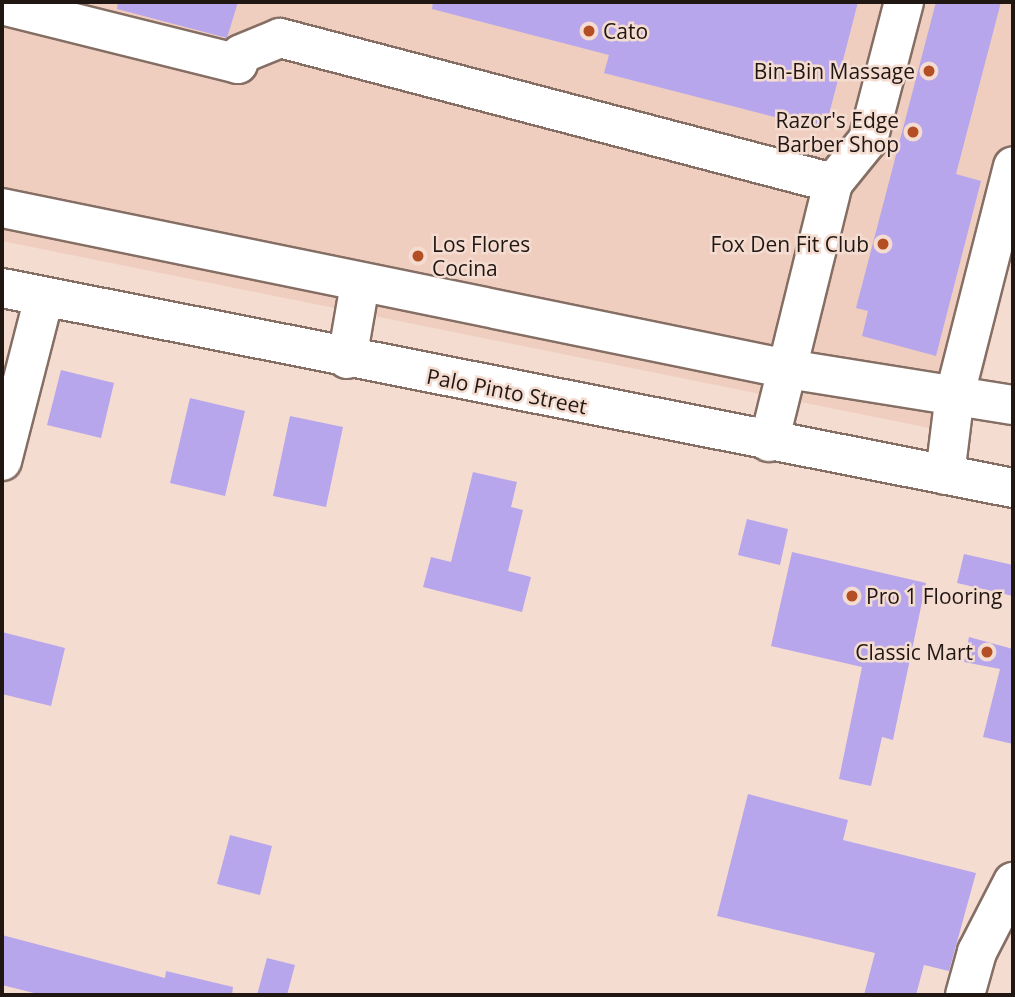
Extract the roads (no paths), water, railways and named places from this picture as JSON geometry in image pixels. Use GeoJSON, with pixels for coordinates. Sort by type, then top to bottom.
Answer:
{"type":"FeatureCollection","features":[{"type":"Feature","properties":{"kind":"main road"},"geometry":{"type":"LineString","coordinates":[[769,442],[834,183],[869,140],[904,2]]}},
{"type":"Feature","properties":{"kind":"main road"},"geometry":{"type":"LineString","coordinates":[[2,5],[238,64],[241,54],[280,38],[834,183]]}},
{"type":"Feature","properties":{"kind":"main road"},"geometry":{"type":"LineString","coordinates":[[945,475],[955,394],[1013,166]]}},
{"type":"Feature","properties":{"kind":"main road"},"geometry":{"type":"LineString","coordinates":[[2,208],[360,284],[788,369],[1013,405]]}},
{"type":"Feature","properties":{"kind":"main road"},"geometry":{"type":"LineString","coordinates":[[347,359],[360,284]]}},
{"type":"Feature","properties":{"kind":"main road","name":"Palo Pinto Street"},"geometry":{"type":"LineString","coordinates":[[2,288],[769,442],[945,475],[1012,483]]}},
{"type":"Feature","properties":{"kind":"main road"},"geometry":{"type":"LineString","coordinates":[[2,461],[44,297]]}},
{"type":"Feature","properties":{"kind":"main road"},"geometry":{"type":"LineString","coordinates":[[965,995],[977,952],[1013,883]]}},
{"type":"Feature","properties":{"kind":"place","name":"Cato"},"geometry":{"type":"Point","coordinates":[589,31]}},
{"type":"Feature","properties":{"kind":"place","name":"Bin-Bin Massage"},"geometry":{"type":"Point","coordinates":[929,71]}},
{"type":"Feature","properties":{"kind":"place","name":"Razor's Edge Barber Shop"},"geometry":{"type":"Point","coordinates":[913,132]}},
{"type":"Feature","properties":{"kind":"place","name":"Fox Den Fit Club"},"geometry":{"type":"Point","coordinates":[883,244]}},
{"type":"Feature","properties":{"kind":"place","name":"Los Flores Cocina"},"geometry":{"type":"Point","coordinates":[418,256]}},
{"type":"Feature","properties":{"kind":"place","name":"Pro 1 Flooring"},"geometry":{"type":"Point","coordinates":[852,596]}},
{"type":"Feature","properties":{"kind":"place","name":"Classic Mart"},"geometry":{"type":"Point","coordinates":[987,652]}}]}
